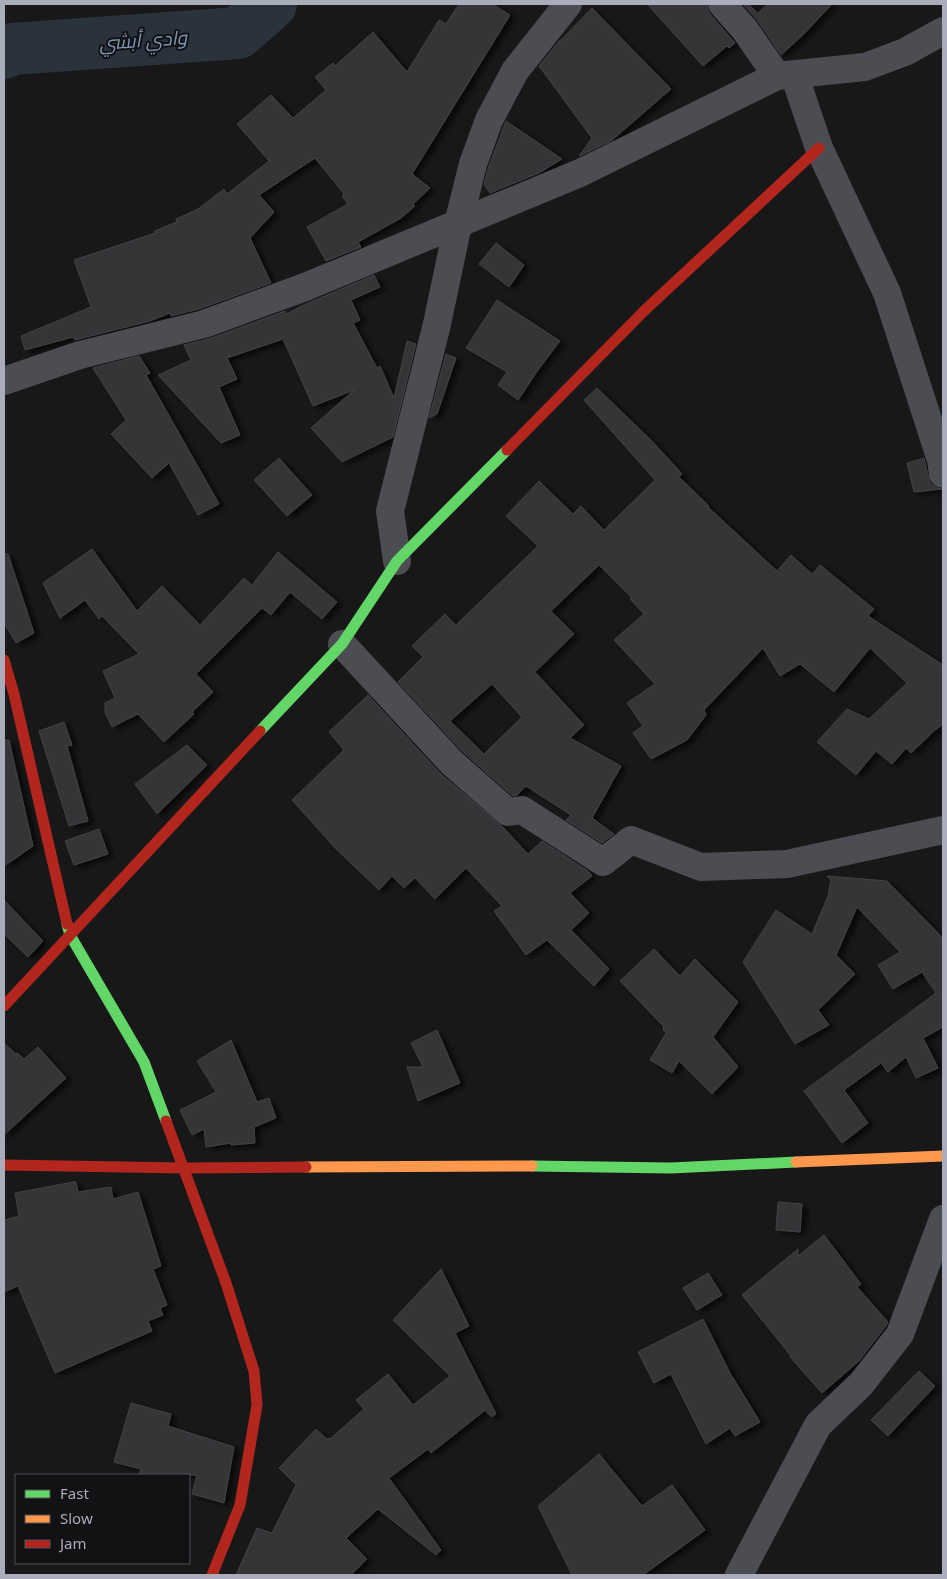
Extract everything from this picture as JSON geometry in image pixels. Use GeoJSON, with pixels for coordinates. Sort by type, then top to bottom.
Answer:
{"type":"FeatureCollection","features":[{"type":"Feature","properties":{"kind":"street"},"geometry":{"type":"LineString","coordinates":[[397,561],[390,511],[437,324],[473,164],[489,120],[515,72],[568,4]]}},
{"type":"Feature","properties":{"kind":"street"},"geometry":{"type":"LineString","coordinates":[[722,4],[785,75],[888,293],[941,460],[943,474]]}},
{"type":"Feature","properties":{"kind":"street"},"geometry":{"type":"LineString","coordinates":[[4,381],[80,355],[204,324],[305,287],[580,173],[785,75],[865,67],[905,52],[943,30]]}},
{"type":"Feature","properties":{"kind":"street"},"geometry":{"type":"LineString","coordinates":[[4,1006],[342,644],[397,561],[645,310],[819,148]]}},
{"type":"Feature","properties":{"kind":"street"},"geometry":{"type":"LineString","coordinates":[[342,644],[452,763],[508,812],[522,810],[603,862],[630,840],[701,867],[787,864],[943,830]]}},
{"type":"Feature","properties":{"kind":"street"},"geometry":{"type":"LineString","coordinates":[[4,660],[14,694],[70,935],[144,1062],[226,1283],[254,1371],[257,1406],[240,1505],[212,1575]]}},
{"type":"Feature","properties":{"kind":"street"},"geometry":{"type":"LineString","coordinates":[[4,1165],[184,1168],[498,1166],[671,1168],[943,1156]]}},
{"type":"Feature","properties":{"kind":"street"},"geometry":{"type":"LineString","coordinates":[[739,1575],[818,1425],[861,1384],[900,1334],[943,1220]]}},
{"type":"Feature","properties":{"kind":"building"},"geometry":{"type":"Polygon","coordinates":[[[459,4],[492,4],[510,15],[412,174],[430,188],[413,204],[415,206],[401,218],[358,242],[361,247],[326,261],[307,227],[348,204],[342,196],[344,194],[315,158],[259,195],[274,212],[250,238],[271,283],[199,309],[171,316],[170,313],[150,321],[75,340],[73,337],[25,350],[21,336],[91,307],[74,260],[155,233],[154,231],[177,222],[176,219],[198,209],[224,189],[227,194],[269,161],[237,124],[271,95],[293,118],[326,90],[315,77],[333,63],[335,66],[373,32],[407,72],[439,20],[446,24],[459,4]]]}},
{"type":"Feature","properties":{"kind":"building"},"geometry":{"type":"Polygon","coordinates":[[[647,4],[707,4],[710,14],[735,43],[729,48],[727,46],[703,66],[647,4]]]}},
{"type":"Feature","properties":{"kind":"building"},"geometry":{"type":"Polygon","coordinates":[[[743,4],[748,4],[758,13],[768,4],[832,4],[781,55],[758,21],[743,4]]]}},
{"type":"Feature","properties":{"kind":"building"},"geometry":{"type":"Polygon","coordinates":[[[592,8],[671,89],[611,141],[579,156],[592,138],[539,66],[560,40],[592,8]]]}},
{"type":"Feature","properties":{"kind":"building"},"geometry":{"type":"Polygon","coordinates":[[[506,121],[562,159],[539,173],[490,193],[484,184],[506,121]]]}},
{"type":"Feature","properties":{"kind":"building"},"geometry":{"type":"Polygon","coordinates":[[[496,243],[524,265],[509,287],[479,264],[496,243]]]}},
{"type":"Feature","properties":{"kind":"building"},"geometry":{"type":"Polygon","coordinates":[[[374,275],[380,287],[351,300],[360,320],[353,323],[377,368],[380,366],[394,398],[407,341],[416,344],[393,437],[342,462],[311,428],[354,390],[313,406],[283,339],[227,358],[237,379],[219,387],[240,435],[221,443],[158,375],[191,360],[184,345],[209,339],[285,311],[286,314],[374,275]]]}},
{"type":"Feature","properties":{"kind":"building"},"geometry":{"type":"Polygon","coordinates":[[[497,300],[560,341],[518,400],[498,385],[507,372],[466,348],[497,300]]]}},
{"type":"Feature","properties":{"kind":"building"},"geometry":{"type":"Polygon","coordinates":[[[446,354],[456,358],[437,414],[429,418],[446,354]]]}},
{"type":"Feature","properties":{"kind":"building"},"geometry":{"type":"Polygon","coordinates":[[[139,356],[150,373],[146,375],[219,504],[198,515],[169,463],[152,478],[111,434],[126,420],[93,368],[139,356]]]}},
{"type":"Feature","properties":{"kind":"building"},"geometry":{"type":"Polygon","coordinates":[[[597,388],[653,442],[682,474],[679,477],[708,507],[777,571],[791,555],[812,574],[820,565],[874,609],[868,616],[943,665],[943,724],[911,753],[906,748],[892,764],[876,751],[856,775],[817,742],[847,709],[869,719],[907,683],[870,648],[834,692],[800,664],[780,676],[763,648],[704,710],[706,715],[687,740],[651,759],[633,733],[643,726],[627,703],[655,684],[614,640],[644,614],[630,599],[632,598],[599,565],[551,611],[574,634],[535,672],[584,725],[570,738],[621,766],[592,818],[614,834],[602,843],[566,820],[571,815],[526,786],[517,795],[513,796],[463,752],[398,682],[423,657],[412,646],[445,614],[456,625],[538,546],[506,516],[539,481],[573,514],[581,506],[604,530],[655,480],[584,400],[597,388]],[[492,684],[450,721],[484,754],[522,717],[492,684]]]}},
{"type":"Feature","properties":{"kind":"building"},"geometry":{"type":"Polygon","coordinates":[[[279,458],[312,495],[287,516],[254,480],[279,458]]]}},
{"type":"Feature","properties":{"kind":"building"},"geometry":{"type":"Polygon","coordinates":[[[924,458],[930,483],[942,489],[914,492],[907,463],[924,458]]]}},
{"type":"Feature","properties":{"kind":"building"},"geometry":{"type":"Polygon","coordinates":[[[92,549],[137,611],[162,586],[200,625],[244,578],[252,585],[278,552],[337,602],[322,619],[290,592],[271,615],[262,608],[196,674],[213,692],[192,712],[194,714],[164,742],[138,714],[112,727],[105,712],[105,703],[115,698],[103,671],[139,654],[102,616],[99,619],[85,600],[60,618],[43,583],[92,549]]]}},
{"type":"Feature","properties":{"kind":"building"},"geometry":{"type":"Polygon","coordinates":[[[4,554],[8,554],[34,633],[16,643],[4,623],[4,554]]]}},
{"type":"Feature","properties":{"kind":"building"},"geometry":{"type":"Polygon","coordinates":[[[368,695],[441,774],[502,826],[528,854],[542,841],[588,871],[592,876],[570,893],[589,913],[571,930],[609,969],[594,986],[547,940],[526,955],[494,911],[502,906],[466,868],[435,899],[415,878],[404,888],[392,876],[379,890],[335,848],[292,800],[344,750],[329,732],[368,695]]]}},
{"type":"Feature","properties":{"kind":"building"},"geometry":{"type":"Polygon","coordinates":[[[64,722],[72,745],[67,746],[88,821],[69,826],[39,731],[64,722]]]}},
{"type":"Feature","properties":{"kind":"building"},"geometry":{"type":"Polygon","coordinates":[[[4,740],[9,740],[33,846],[4,866],[4,740]]]}},
{"type":"Feature","properties":{"kind":"building"},"geometry":{"type":"Polygon","coordinates":[[[187,745],[207,765],[157,814],[135,784],[187,745]]]}},
{"type":"Feature","properties":{"kind":"building"},"geometry":{"type":"Polygon","coordinates":[[[99,829],[108,854],[74,865],[65,841],[99,829]]]}},
{"type":"Feature","properties":{"kind":"building"},"geometry":{"type":"Polygon","coordinates":[[[827,876],[887,881],[943,938],[943,1027],[923,1038],[938,1068],[916,1078],[906,1057],[888,1072],[881,1063],[844,1090],[868,1123],[842,1143],[804,1091],[936,993],[922,972],[893,989],[878,965],[900,952],[857,907],[836,955],[855,974],[818,1010],[829,1025],[795,1044],[743,962],[776,910],[812,934],[828,896],[831,880],[827,876]]]}},
{"type":"Feature","properties":{"kind":"building"},"geometry":{"type":"Polygon","coordinates":[[[4,900],[43,941],[28,957],[4,934],[4,900]]]}},
{"type":"Feature","properties":{"kind":"building"},"geometry":{"type":"Polygon","coordinates":[[[654,949],[680,976],[695,959],[738,1002],[713,1037],[738,1067],[712,1094],[679,1061],[672,1073],[650,1060],[666,1033],[663,1030],[664,1027],[620,981],[654,949]]]}},
{"type":"Feature","properties":{"kind":"building"},"geometry":{"type":"Polygon","coordinates":[[[437,1030],[460,1083],[418,1101],[407,1067],[423,1067],[411,1043],[437,1030]]]}},
{"type":"Feature","properties":{"kind":"building"},"geometry":{"type":"Polygon","coordinates":[[[231,1040],[257,1102],[269,1098],[276,1118],[254,1127],[255,1143],[231,1145],[231,1143],[206,1147],[204,1129],[192,1135],[180,1110],[216,1092],[197,1061],[231,1040]]]}},
{"type":"Feature","properties":{"kind":"building"},"geometry":{"type":"Polygon","coordinates":[[[4,1043],[24,1059],[38,1047],[66,1078],[4,1135],[4,1043]]]}},
{"type":"Feature","properties":{"kind":"building"},"geometry":{"type":"Polygon","coordinates":[[[76,1182],[78,1192],[111,1187],[113,1199],[138,1192],[161,1266],[153,1269],[167,1305],[160,1308],[163,1315],[148,1321],[152,1331],[55,1373],[18,1286],[4,1292],[4,1220],[19,1216],[15,1193],[76,1182]]]}},
{"type":"Feature","properties":{"kind":"building"},"geometry":{"type":"Polygon","coordinates":[[[778,1202],[802,1204],[800,1232],[776,1230],[778,1202]]]}},
{"type":"Feature","properties":{"kind":"building"},"geometry":{"type":"Polygon","coordinates":[[[824,1235],[861,1284],[857,1287],[888,1322],[859,1361],[822,1393],[790,1357],[742,1295],[798,1249],[798,1256],[824,1235]]]}},
{"type":"Feature","properties":{"kind":"building"},"geometry":{"type":"Polygon","coordinates":[[[441,1269],[469,1326],[455,1333],[496,1414],[492,1417],[481,1407],[484,1411],[431,1453],[428,1449],[389,1478],[441,1550],[436,1555],[378,1509],[346,1538],[367,1559],[351,1575],[236,1575],[257,1528],[272,1533],[296,1485],[279,1468],[316,1429],[327,1439],[330,1439],[364,1409],[356,1400],[388,1374],[413,1405],[450,1376],[393,1320],[441,1269]]]}},
{"type":"Feature","properties":{"kind":"building"},"geometry":{"type":"Polygon","coordinates":[[[708,1273],[722,1295],[697,1310],[683,1288],[708,1273]]]}},
{"type":"Feature","properties":{"kind":"building"},"geometry":{"type":"Polygon","coordinates":[[[703,1319],[730,1373],[760,1422],[735,1436],[730,1428],[706,1444],[671,1374],[654,1383],[638,1352],[703,1319]]]}},
{"type":"Feature","properties":{"kind":"building"},"geometry":{"type":"Polygon","coordinates":[[[919,1371],[935,1386],[888,1436],[871,1420],[919,1371]]]}},
{"type":"Feature","properties":{"kind":"building"},"geometry":{"type":"Polygon","coordinates":[[[131,1403],[171,1414],[168,1426],[234,1447],[224,1503],[192,1494],[197,1475],[139,1474],[141,1469],[114,1462],[131,1403]]]}},
{"type":"Feature","properties":{"kind":"building"},"geometry":{"type":"Polygon","coordinates":[[[599,1454],[642,1506],[672,1485],[705,1530],[643,1575],[572,1575],[538,1506],[599,1454]]]}},
{"type":"Feature","properties":{"kind":"waterway","name":"وادي أبشي"},"geometry":{"type":"LineString","coordinates":[[4,53],[12,49],[238,33],[271,4]]}},
{"type":"Feature","properties":{"kind":"traffic: fast"},"geometry":{"type":"LineString","coordinates":[[260,731],[342,644],[397,561],[507,450]]}},
{"type":"Feature","properties":{"kind":"traffic: fast"},"geometry":{"type":"LineString","coordinates":[[67,924],[70,935],[144,1062],[166,1121]]}},
{"type":"Feature","properties":{"kind":"traffic: fast"},"geometry":{"type":"LineString","coordinates":[[532,1166],[671,1168],[796,1162]]}},
{"type":"Feature","properties":{"kind":"traffic: slow"},"geometry":{"type":"LineString","coordinates":[[796,1162],[943,1156]]}},
{"type":"Feature","properties":{"kind":"traffic: slow"},"geometry":{"type":"LineString","coordinates":[[306,1167],[532,1166]]}},
{"type":"Feature","properties":{"kind":"traffic: jam"},"geometry":{"type":"LineString","coordinates":[[507,450],[645,310],[819,148]]}},
{"type":"Feature","properties":{"kind":"traffic: jam"},"geometry":{"type":"LineString","coordinates":[[4,660],[14,694],[67,924]]}},
{"type":"Feature","properties":{"kind":"traffic: jam"},"geometry":{"type":"LineString","coordinates":[[4,1006],[260,731]]}},
{"type":"Feature","properties":{"kind":"traffic: jam"},"geometry":{"type":"LineString","coordinates":[[166,1121],[226,1283],[254,1371],[257,1405],[240,1505],[212,1575]]}},
{"type":"Feature","properties":{"kind":"traffic: jam"},"geometry":{"type":"LineString","coordinates":[[4,1165],[184,1168],[306,1167]]}}]}
